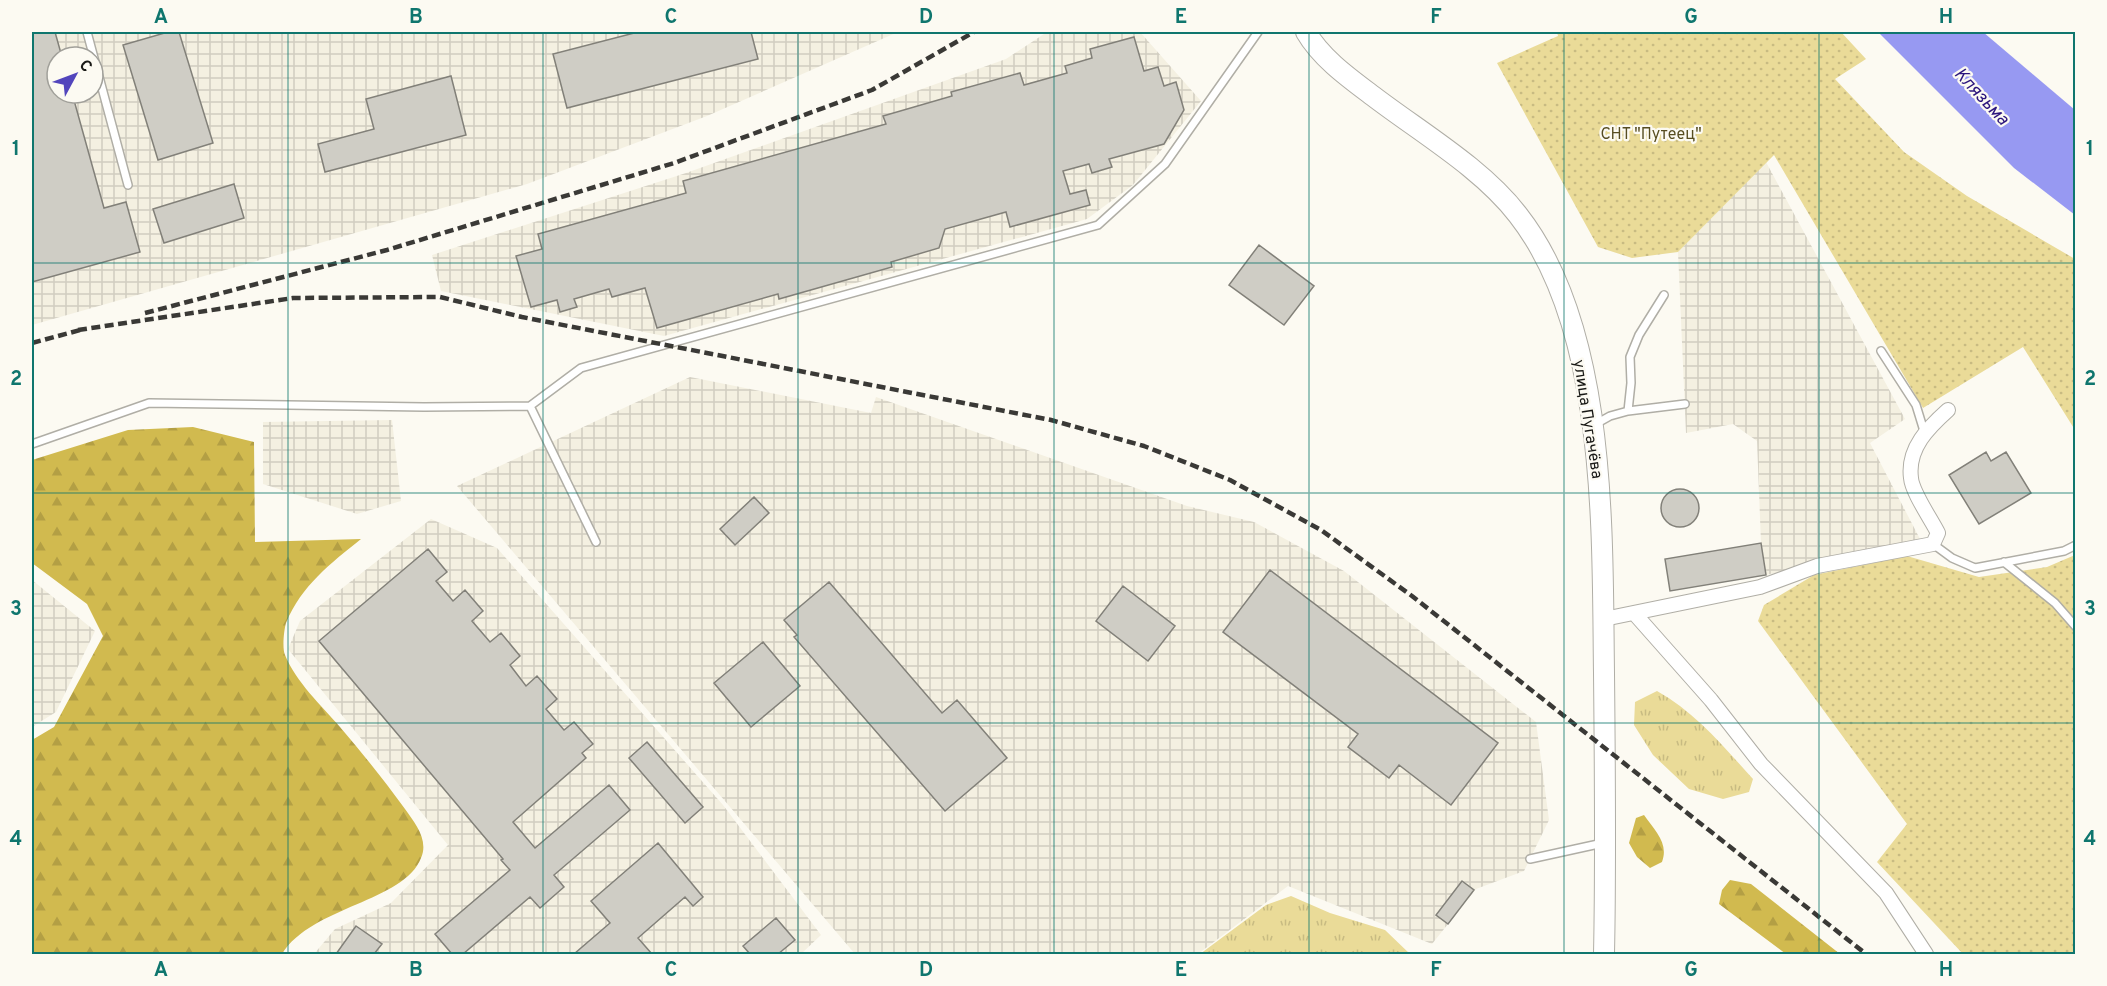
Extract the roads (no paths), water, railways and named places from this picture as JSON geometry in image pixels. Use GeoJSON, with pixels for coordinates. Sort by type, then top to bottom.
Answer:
{"type":"FeatureCollection","features":[{"type":"Feature","properties":{"kind":"street","name":"улица Пугачёва"},"geometry":{"type":"LineString","coordinates":[[1306,32],[1312,42],[1348,78],[1484,179],[1516,212],[1542,248],[1567,307],[1585,384],[1599,467],[1604,619],[1606,843],[1604,954]]}},
{"type":"Feature","properties":{"kind":"street"},"geometry":{"type":"LineString","coordinates":[[1604,619],[1760,587],[1817,566],[1933,544],[1938,533],[1911,478],[1913,457],[1924,431],[1948,410]]}},
{"type":"Feature","properties":{"kind":"street"},"geometry":{"type":"LineString","coordinates":[[1634,613],[1711,700],[1761,764],[1886,893],[1926,954]]}},
{"type":"Feature","properties":{"kind":"lane"},"geometry":{"type":"LineString","coordinates":[[87,32],[128,185]]}},
{"type":"Feature","properties":{"kind":"lane"},"geometry":{"type":"LineString","coordinates":[[32,444],[148,403],[424,407],[530,406],[581,368],[1098,225],[1165,164],[1258,32]]}},
{"type":"Feature","properties":{"kind":"lane"},"geometry":{"type":"LineString","coordinates":[[1628,411],[1631,383],[1630,357],[1639,335],[1664,295]]}},
{"type":"Feature","properties":{"kind":"lane"},"geometry":{"type":"LineString","coordinates":[[1881,351],[1916,405],[1924,431]]}},
{"type":"Feature","properties":{"kind":"lane"},"geometry":{"type":"LineString","coordinates":[[1592,427],[1610,416],[1628,411],[1685,404]]}},
{"type":"Feature","properties":{"kind":"lane"},"geometry":{"type":"LineString","coordinates":[[530,406],[596,542]]}},
{"type":"Feature","properties":{"kind":"lane"},"geometry":{"type":"LineString","coordinates":[[1933,544],[1952,558],[1975,568],[2064,552],[2076,545]]}},
{"type":"Feature","properties":{"kind":"lane"},"geometry":{"type":"LineString","coordinates":[[2004,562],[2055,603],[2076,627]]}},
{"type":"Feature","properties":{"kind":"lane"},"geometry":{"type":"LineString","coordinates":[[1530,859],[1606,843]]}},
{"type":"Feature","properties":{"kind":"water","name":"Клязьма"},"geometry":{"type":"Polygon","coordinates":[[[1878,32],[1983,32],[2075,110],[2075,215],[2014,168],[1878,32]]]}},
{"type":"Feature","properties":{"kind":"railway"},"geometry":{"type":"LineString","coordinates":[[145,313],[387,250],[674,163],[872,90],[974,32]]}},
{"type":"Feature","properties":{"kind":"railway"},"geometry":{"type":"LineString","coordinates":[[78,330],[293,298],[440,297],[522,317],[1051,420],[1144,446],[1230,480],[1321,530],[1412,596],[1866,954]]}},
{"type":"Feature","properties":{"kind":"railway"},"geometry":{"type":"LineString","coordinates":[[32,343],[84,329]]}},
{"type":"Feature","properties":{"kind":"park label","name":"СНТ \"Путеец\""},"geometry":{"type":"Point","coordinates":[1651,133]}}]}
